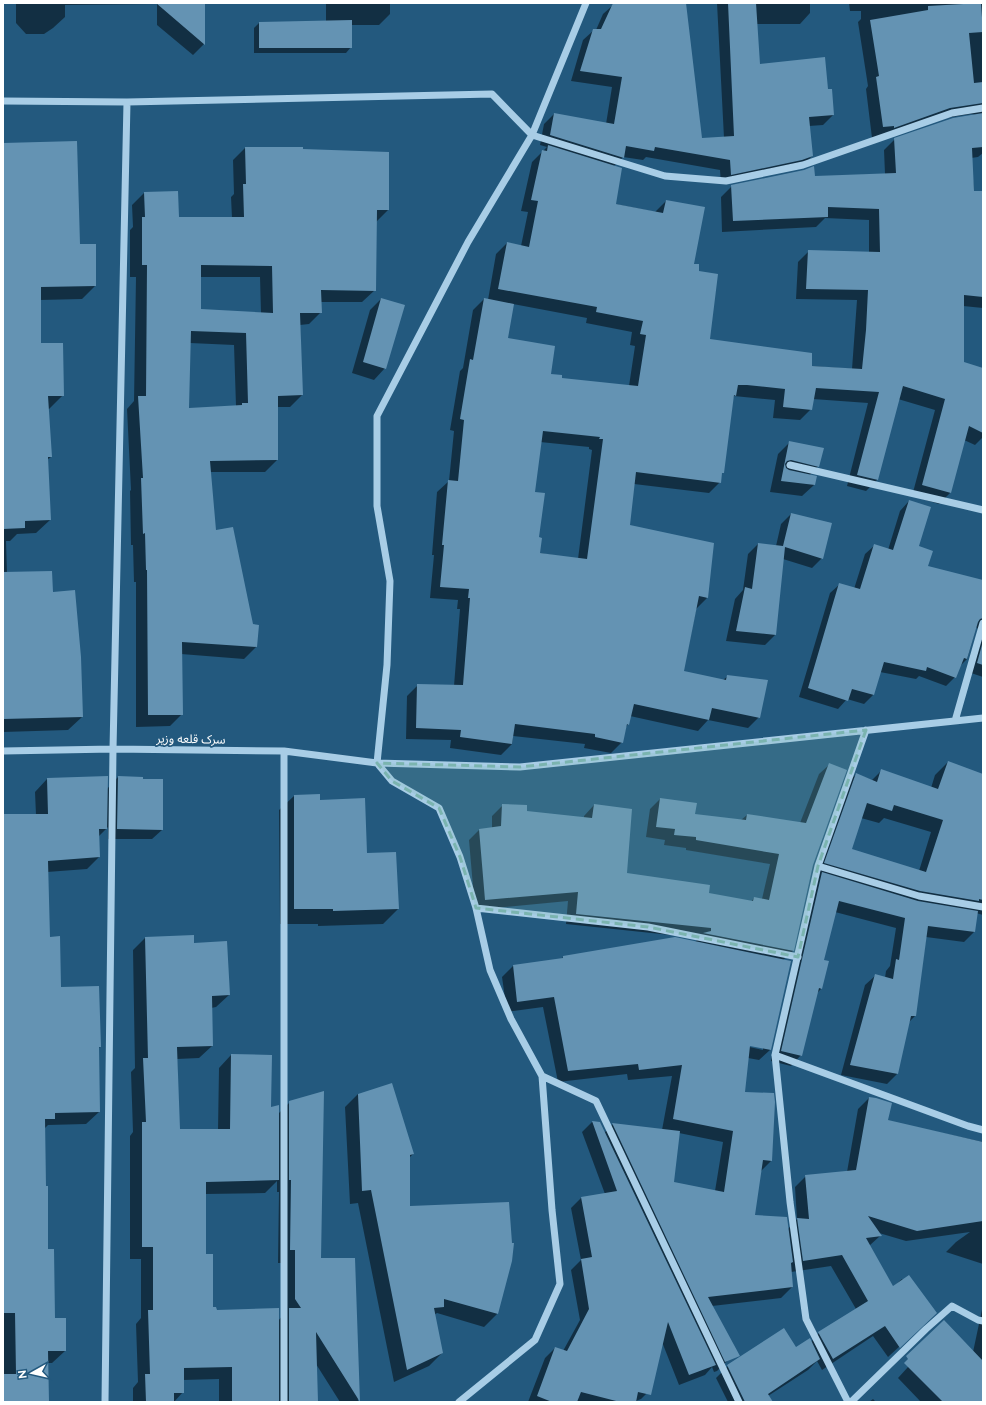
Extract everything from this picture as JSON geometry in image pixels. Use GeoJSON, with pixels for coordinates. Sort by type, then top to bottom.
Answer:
{"type":"FeatureCollection","features":[{"type":"Feature","properties":{"kind":"street"},"geometry":{"type":"LineString","coordinates":[[459,1402],[535,1340],[560,1284],[552,1210],[542,1076],[511,1019],[490,970],[476,908],[460,857],[439,808],[392,781],[377,763],[387,665],[390,581],[377,506],[378,416],[468,242],[532,135],[586,3]]}},
{"type":"Feature","properties":{"kind":"street"},"geometry":{"type":"LineString","coordinates":[[3,101],[127,102],[492,94],[532,135],[665,176],[726,181],[803,165],[952,113],[983,108]]}},
{"type":"Feature","properties":{"kind":"street"},"geometry":{"type":"LineString","coordinates":[[105,1402],[113,750],[127,102]]}},
{"type":"Feature","properties":{"kind":"street"},"geometry":{"type":"LineString","coordinates":[[790,465],[983,510]]}},
{"type":"Feature","properties":{"kind":"street"},"geometry":{"type":"LineString","coordinates":[[955,721],[983,623]]}},
{"type":"Feature","properties":{"kind":"street","name":"سرک قلعه وزیر"},"geometry":{"type":"LineString","coordinates":[[3,751],[284,751],[377,763],[520,767],[983,718]]}},
{"type":"Feature","properties":{"kind":"street"},"geometry":{"type":"LineString","coordinates":[[866,730],[818,866],[775,1055],[790,1202],[806,1319],[850,1402],[952,1306],[978,1320],[983,1321]]}},
{"type":"Feature","properties":{"kind":"street"},"geometry":{"type":"LineString","coordinates":[[284,751],[284,1402]]}},
{"type":"Feature","properties":{"kind":"street"},"geometry":{"type":"LineString","coordinates":[[818,866],[919,896],[983,907]]}},
{"type":"Feature","properties":{"kind":"street"},"geometry":{"type":"LineString","coordinates":[[476,908],[648,927],[798,957]]}},
{"type":"Feature","properties":{"kind":"street"},"geometry":{"type":"LineString","coordinates":[[775,1055],[968,1126],[983,1130]]}},
{"type":"Feature","properties":{"kind":"street"},"geometry":{"type":"LineString","coordinates":[[542,1076],[596,1101],[739,1402]]}},
{"type":"Feature","properties":{"kind":"highlighted area"},"geometry":{"type":"Polygon","coordinates":[[[866,730],[818,866],[798,957],[648,927],[476,908],[460,857],[439,808],[392,781],[377,763],[520,767],[866,730]]]}},
{"type":"Feature","properties":{"kind":"building"},"geometry":{"type":"Polygon","coordinates":[[[156,3],[205,3],[205,45],[156,3]]]}},
{"type":"Feature","properties":{"kind":"building"},"geometry":{"type":"Polygon","coordinates":[[[613,3],[686,3],[702,138],[734,136],[728,3],[756,3],[760,64],[825,57],[828,89],[832,89],[834,115],[809,117],[813,156],[802,160],[731,175],[730,160],[655,147],[654,151],[626,146],[624,158],[550,135],[554,113],[614,124],[622,77],[580,71],[593,29],[601,29],[613,3]]]}},
{"type":"Feature","properties":{"kind":"building"},"geometry":{"type":"Polygon","coordinates":[[[981,3],[983,32],[969,33],[974,83],[983,82],[983,103],[950,108],[894,128],[894,126],[883,127],[876,77],[879,76],[870,20],[928,10],[928,6],[981,3]]]}},
{"type":"Feature","properties":{"kind":"building"},"geometry":{"type":"Polygon","coordinates":[[[352,20],[352,48],[259,48],[259,22],[352,20]]]}},
{"type":"Feature","properties":{"kind":"building"},"geometry":{"type":"Polygon","coordinates":[[[983,113],[983,147],[972,148],[974,191],[983,191],[983,297],[964,295],[964,362],[983,368],[983,433],[969,426],[951,493],[922,485],[945,399],[903,386],[878,480],[857,475],[879,392],[816,388],[812,410],[783,407],[785,389],[747,385],[738,385],[736,396],[734,395],[724,473],[722,473],[721,483],[636,472],[630,525],[714,543],[708,598],[699,596],[684,671],[726,680],[727,675],[768,680],[760,718],[712,708],[709,720],[634,704],[629,725],[627,724],[623,743],[595,737],[595,734],[515,724],[512,744],[460,737],[461,730],[416,728],[417,684],[463,685],[470,598],[468,598],[469,589],[440,587],[444,545],[442,545],[448,480],[458,481],[464,420],[460,419],[470,359],[473,360],[484,298],[514,304],[508,338],[555,346],[551,374],[562,375],[562,378],[638,386],[646,335],[640,334],[643,321],[596,312],[597,307],[498,289],[507,242],[529,247],[538,201],[531,200],[542,150],[547,151],[548,145],[622,168],[616,204],[663,213],[666,200],[705,207],[694,264],[699,264],[699,271],[718,274],[710,339],[812,353],[812,366],[862,369],[868,290],[806,289],[808,250],[880,252],[879,209],[828,207],[828,217],[733,221],[731,185],[804,170],[814,166],[815,176],[896,173],[894,138],[953,118],[983,113]],[[543,431],[535,492],[545,493],[539,537],[542,538],[540,553],[587,559],[603,439],[599,439],[600,437],[543,431]]]}},
{"type":"Feature","properties":{"kind":"building"},"geometry":{"type":"Polygon","coordinates":[[[77,141],[80,244],[96,244],[96,286],[41,287],[41,343],[63,343],[64,396],[48,396],[52,457],[48,457],[51,520],[25,521],[25,528],[3,529],[3,143],[77,141]]]}},
{"type":"Feature","properties":{"kind":"building"},"geometry":{"type":"Polygon","coordinates":[[[245,147],[303,147],[303,149],[389,152],[389,210],[377,210],[376,291],[321,290],[322,313],[300,313],[303,395],[278,396],[278,460],[210,461],[216,530],[233,527],[253,624],[259,625],[257,647],[182,642],[183,715],[148,715],[147,570],[145,533],[143,534],[141,478],[143,478],[138,396],[146,396],[147,265],[142,265],[142,217],[145,217],[144,192],[178,191],[179,217],[244,217],[243,184],[246,184],[245,147]],[[201,265],[201,309],[273,313],[272,266],[201,265]],[[191,331],[189,408],[242,405],[242,403],[248,403],[246,333],[191,331]]]}},
{"type":"Feature","properties":{"kind":"building"},"geometry":{"type":"Polygon","coordinates":[[[381,298],[405,305],[386,369],[363,362],[381,298]]]}},
{"type":"Feature","properties":{"kind":"building"},"geometry":{"type":"Polygon","coordinates":[[[789,441],[824,448],[819,467],[791,460],[787,461],[785,464],[786,468],[789,470],[817,476],[815,485],[781,481],[789,441]]]}},
{"type":"Feature","properties":{"kind":"building"},"geometry":{"type":"Polygon","coordinates":[[[909,500],[931,507],[919,546],[933,551],[928,566],[983,580],[983,618],[978,622],[967,659],[964,658],[956,678],[927,667],[926,671],[884,662],[874,695],[852,689],[848,701],[808,688],[839,583],[860,589],[874,544],[893,550],[909,500]]]}},
{"type":"Feature","properties":{"kind":"building"},"geometry":{"type":"Polygon","coordinates":[[[791,513],[832,523],[823,559],[785,547],[776,635],[736,631],[745,587],[752,589],[758,543],[783,546],[791,513]]]}},
{"type":"Feature","properties":{"kind":"building"},"geometry":{"type":"Polygon","coordinates":[[[52,571],[53,592],[75,590],[81,657],[83,717],[3,719],[3,572],[52,571]]]}},
{"type":"Feature","properties":{"kind":"building"},"geometry":{"type":"Polygon","coordinates":[[[983,641],[983,665],[977,663],[983,641]]]}},
{"type":"Feature","properties":{"kind":"building"},"geometry":{"type":"Polygon","coordinates":[[[948,761],[983,774],[983,900],[979,899],[979,901],[920,891],[824,863],[856,773],[877,782],[881,769],[938,789],[948,761]],[[867,803],[852,849],[926,872],[943,820],[894,805],[892,811],[867,803]]]}},
{"type":"Feature","properties":{"kind":"building"},"geometry":{"type":"Polygon","coordinates":[[[829,763],[847,770],[813,865],[794,951],[703,933],[711,931],[711,928],[576,914],[578,892],[485,900],[479,829],[501,826],[502,804],[527,805],[527,811],[592,818],[594,804],[632,809],[627,873],[710,885],[709,893],[753,901],[754,897],[769,900],[779,854],[696,840],[696,837],[674,835],[675,829],[656,827],[660,798],[697,803],[695,814],[746,820],[747,814],[806,823],[829,763]]]}},
{"type":"Feature","properties":{"kind":"building"},"geometry":{"type":"Polygon","coordinates":[[[108,776],[107,829],[99,829],[100,857],[48,861],[50,937],[60,936],[61,987],[99,986],[101,1047],[99,1047],[100,1112],[55,1113],[55,1119],[45,1119],[46,1186],[48,1186],[48,1249],[54,1249],[55,1318],[66,1318],[66,1351],[48,1351],[49,1402],[3,1402],[3,1374],[16,1374],[15,1313],[3,1313],[3,814],[48,814],[47,778],[108,776]]]}},
{"type":"Feature","properties":{"kind":"building"},"geometry":{"type":"Polygon","coordinates":[[[118,776],[143,777],[143,779],[163,779],[163,830],[117,829],[118,776]]]}},
{"type":"Feature","properties":{"kind":"building"},"geometry":{"type":"Polygon","coordinates":[[[320,794],[320,800],[365,798],[367,853],[396,852],[399,909],[333,911],[333,909],[294,909],[294,795],[320,794]]]}},
{"type":"Feature","properties":{"kind":"building"},"geometry":{"type":"Polygon","coordinates":[[[822,872],[918,901],[978,911],[975,932],[928,926],[916,1016],[911,1016],[898,1074],[850,1065],[875,974],[893,979],[896,959],[899,960],[905,918],[839,901],[824,960],[829,961],[822,989],[819,988],[802,1056],[781,1051],[822,872]]]}},
{"type":"Feature","properties":{"kind":"building"},"geometry":{"type":"Polygon","coordinates":[[[194,935],[194,943],[227,941],[230,995],[212,996],[213,1046],[177,1047],[180,1129],[230,1129],[231,1054],[272,1055],[271,1107],[279,1105],[279,1180],[206,1182],[206,1254],[213,1254],[213,1307],[216,1307],[217,1310],[279,1308],[279,1402],[232,1402],[232,1367],[184,1368],[184,1393],[174,1393],[174,1402],[146,1402],[145,1374],[150,1374],[148,1310],[153,1310],[153,1247],[142,1247],[142,1122],[146,1122],[143,1058],[148,1058],[145,937],[194,935]]]}},
{"type":"Feature","properties":{"kind":"building"},"geometry":{"type":"Polygon","coordinates":[[[675,937],[791,961],[771,1050],[750,1046],[745,1092],[774,1093],[775,1102],[772,1161],[763,1160],[755,1215],[787,1217],[793,1262],[791,1263],[793,1287],[708,1297],[740,1356],[725,1362],[612,1123],[680,1131],[674,1182],[724,1192],[733,1131],[673,1119],[682,1065],[639,1070],[638,1064],[568,1071],[554,997],[517,1002],[513,965],[563,958],[563,956],[675,937]]]}},
{"type":"Feature","properties":{"kind":"building"},"geometry":{"type":"Polygon","coordinates":[[[392,1083],[414,1154],[410,1155],[410,1206],[509,1202],[512,1243],[514,1243],[512,1261],[498,1314],[444,1299],[444,1307],[434,1308],[443,1353],[407,1370],[371,1190],[362,1191],[358,1094],[392,1083]]]}},
{"type":"Feature","properties":{"kind":"building"},"geometry":{"type":"Polygon","coordinates":[[[324,1091],[321,1258],[355,1258],[360,1402],[316,1332],[318,1402],[289,1402],[289,1308],[301,1308],[295,1299],[295,1250],[290,1250],[291,1180],[289,1180],[289,1101],[324,1091]]]}},
{"type":"Feature","properties":{"kind":"building"},"geometry":{"type":"Polygon","coordinates":[[[869,1097],[892,1103],[888,1120],[983,1142],[983,1221],[917,1231],[868,1216],[882,1236],[866,1238],[893,1286],[909,1275],[937,1313],[900,1348],[885,1326],[833,1359],[818,1332],[868,1301],[842,1255],[803,1261],[797,1218],[809,1219],[805,1175],[856,1170],[869,1097]]]}},
{"type":"Feature","properties":{"kind":"building"},"geometry":{"type":"Polygon","coordinates":[[[592,1121],[600,1122],[716,1365],[689,1375],[668,1322],[651,1395],[638,1392],[636,1402],[620,1402],[581,1392],[577,1402],[552,1402],[537,1396],[555,1347],[567,1351],[589,1309],[581,1259],[592,1257],[581,1197],[617,1191],[592,1121]]]}},
{"type":"Feature","properties":{"kind":"building"},"geometry":{"type":"Polygon","coordinates":[[[944,1320],[983,1361],[983,1402],[943,1402],[904,1363],[908,1359],[906,1356],[944,1320]]]}},
{"type":"Feature","properties":{"kind":"building"},"geometry":{"type":"Polygon","coordinates":[[[784,1328],[796,1347],[810,1338],[820,1359],[768,1394],[773,1402],[745,1402],[727,1365],[784,1328]]]}}]}
